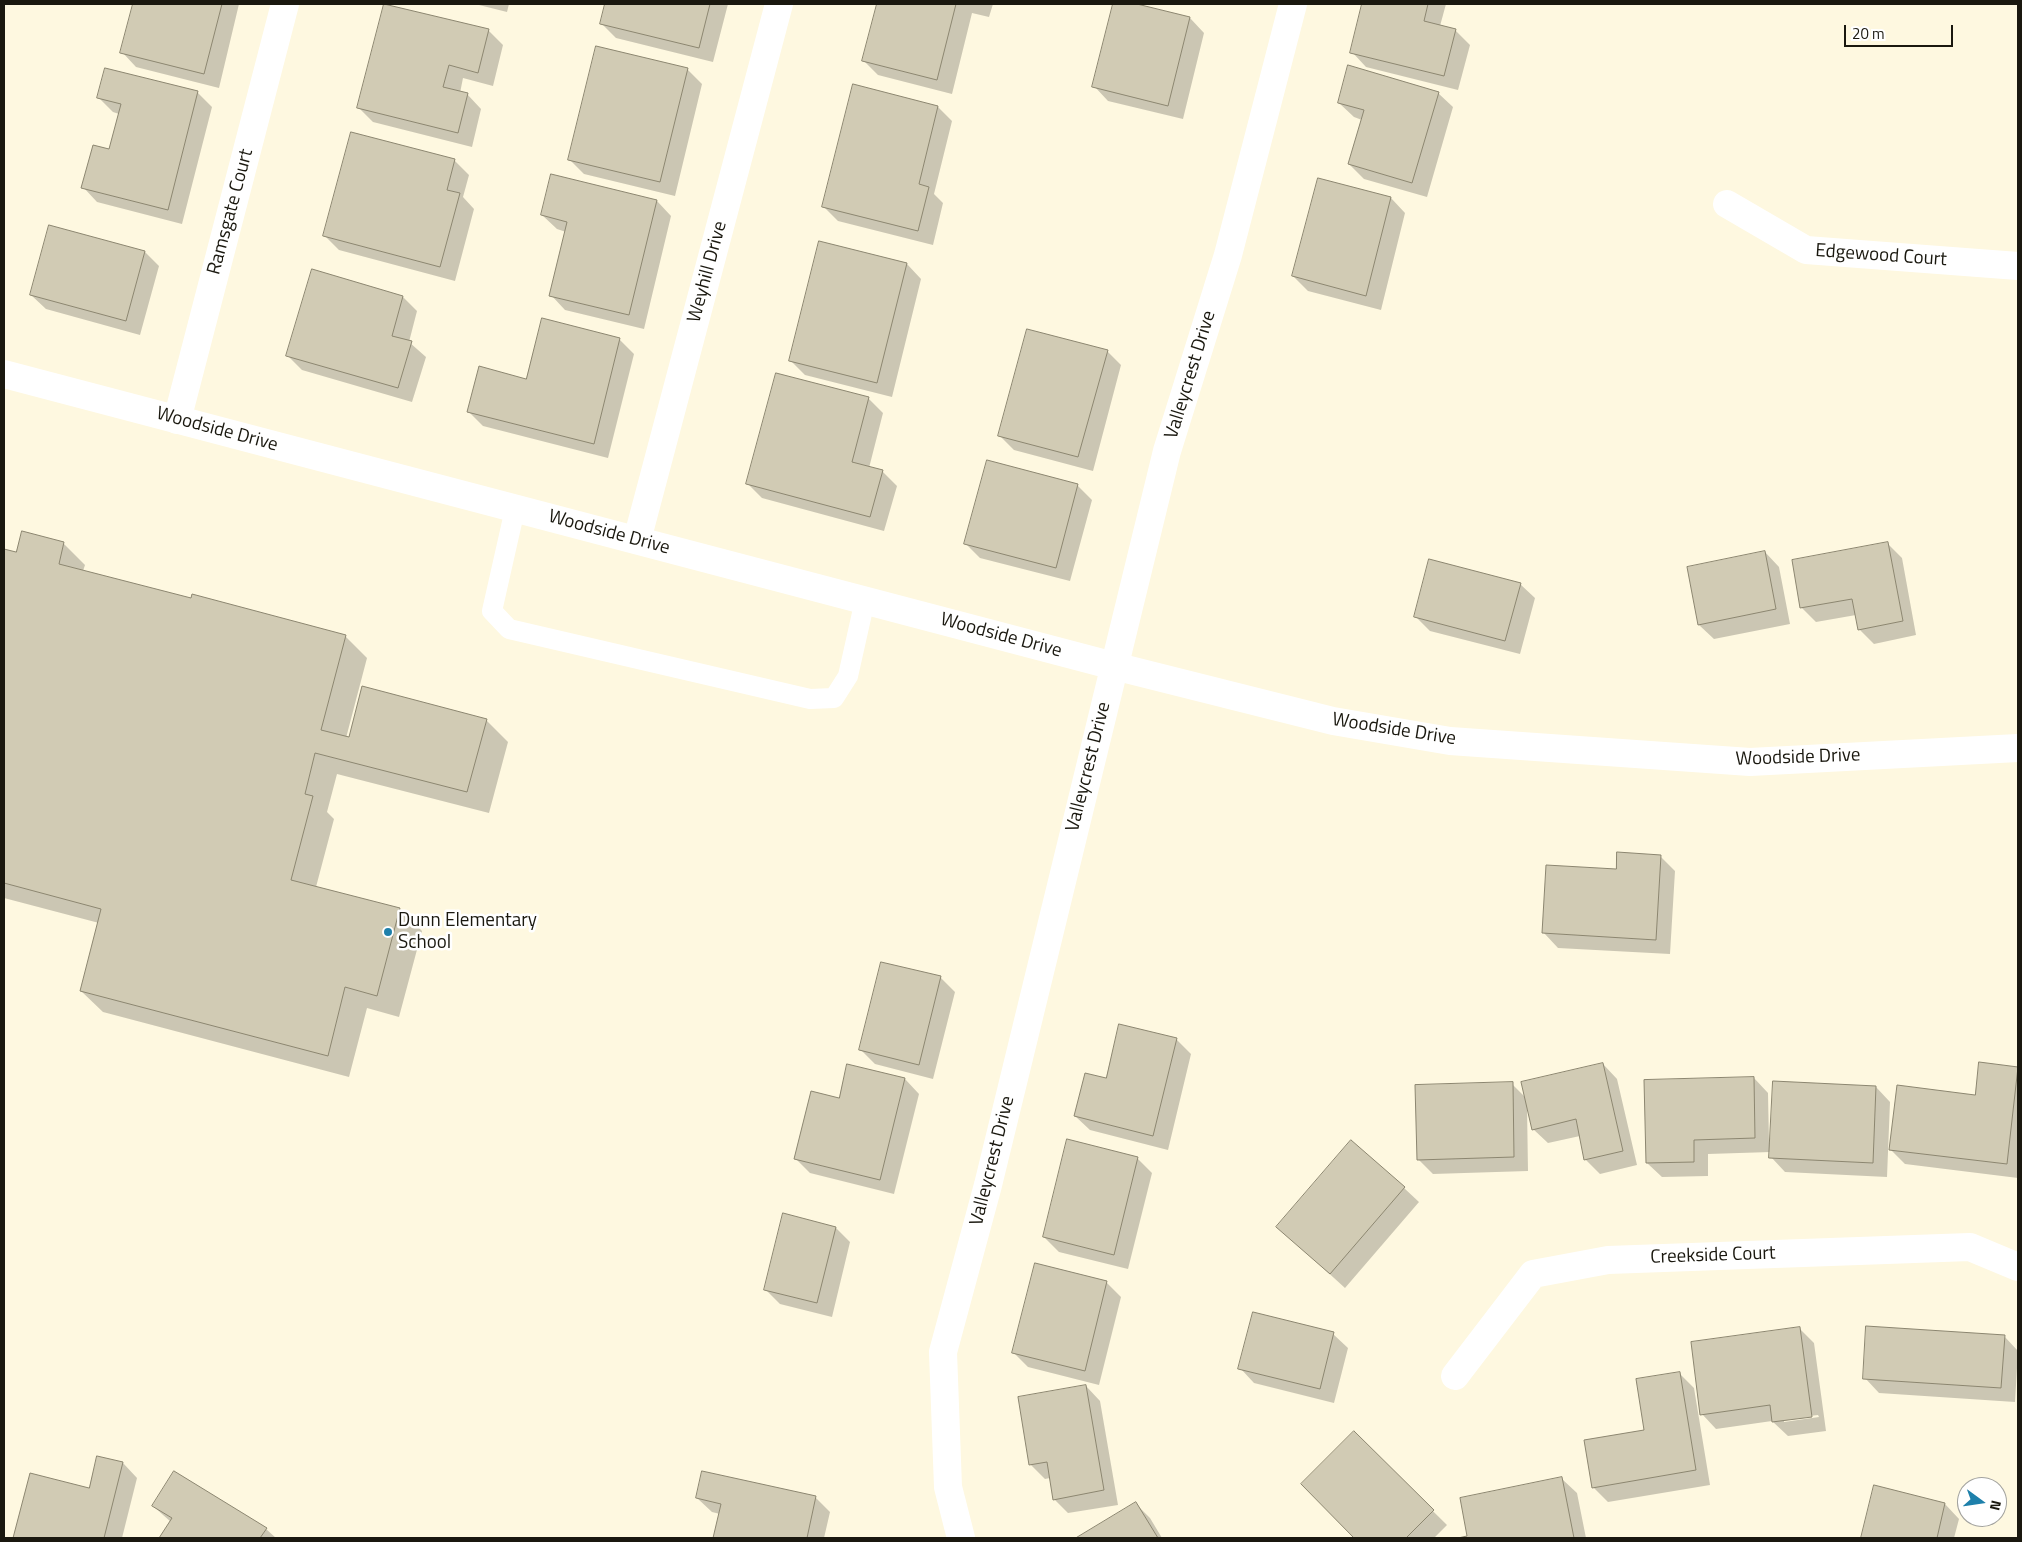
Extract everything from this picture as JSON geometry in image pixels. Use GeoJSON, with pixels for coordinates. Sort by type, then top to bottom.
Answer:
{"type":"FeatureCollection","features":[{"type":"Feature","properties":{"kind":"street","name":"Ramsgate Court"},"geometry":{"type":"LineString","coordinates":[[177,420],[285,4]]}},
{"type":"Feature","properties":{"kind":"street","name":"Weyhill Drive"},"geometry":{"type":"LineString","coordinates":[[637,540],[778,4]]}},
{"type":"Feature","properties":{"kind":"street","name":"Valleycrest Drive"},"geometry":{"type":"LineString","coordinates":[[961,1538],[948,1487],[943,1352],[988,1185],[1167,451],[1228,255],[1293,4]]}},
{"type":"Feature","properties":{"kind":"street","name":"Edgewood Court"},"geometry":{"type":"LineString","coordinates":[[1727,204],[1806,250],[2018,266]]}},
{"type":"Feature","properties":{"kind":"street","name":"Woodside Drive"},"geometry":{"type":"LineString","coordinates":[[4,374],[1114,666],[1333,721],[1450,741],[1750,762],[2018,748]]}},
{"type":"Feature","properties":{"kind":"street","name":"Creekside Court"},"geometry":{"type":"LineString","coordinates":[[1455,1376],[1533,1274],[1608,1260],[1970,1247],[2018,1267]]}},
{"type":"Feature","properties":{"kind":"lane"},"geometry":{"type":"LineString","coordinates":[[515,508],[492,611],[509,630],[810,699],[834,698],[848,676],[864,600]]}},
{"type":"Feature","properties":{"kind":"building"},"geometry":{"type":"Polygon","coordinates":[[[133,4],[222,4],[204,74],[120,53],[133,4]]]}},
{"type":"Feature","properties":{"kind":"building"},"geometry":{"type":"Polygon","coordinates":[[[384,4],[489,29],[478,73],[449,65],[443,87],[468,93],[458,133],[357,108],[384,4]]]}},
{"type":"Feature","properties":{"kind":"building"},"geometry":{"type":"Polygon","coordinates":[[[605,4],[710,4],[699,48],[600,24],[605,4]]]}},
{"type":"Feature","properties":{"kind":"building"},"geometry":{"type":"Polygon","coordinates":[[[877,4],[956,4],[937,80],[862,61],[877,4]]]}},
{"type":"Feature","properties":{"kind":"building"},"geometry":{"type":"Polygon","coordinates":[[[1113,4],[1137,4],[1190,17],[1168,106],[1092,87],[1113,4]]]}},
{"type":"Feature","properties":{"kind":"building"},"geometry":{"type":"Polygon","coordinates":[[[1362,4],[1428,4],[1424,21],[1456,29],[1444,76],[1350,53],[1362,4]]]}},
{"type":"Feature","properties":{"kind":"building"},"geometry":{"type":"Polygon","coordinates":[[[596,46],[688,68],[660,182],[568,160],[596,46]]]}},
{"type":"Feature","properties":{"kind":"building"},"geometry":{"type":"Polygon","coordinates":[[[1348,65],[1439,92],[1412,183],[1348,164],[1364,110],[1338,103],[1348,65]]]}},
{"type":"Feature","properties":{"kind":"building"},"geometry":{"type":"Polygon","coordinates":[[[105,68],[198,91],[168,210],[81,188],[93,145],[109,149],[121,104],[97,98],[105,68]]]}},
{"type":"Feature","properties":{"kind":"building"},"geometry":{"type":"Polygon","coordinates":[[[853,84],[938,106],[919,184],[929,187],[918,231],[822,207],[853,84]]]}},
{"type":"Feature","properties":{"kind":"building"},"geometry":{"type":"Polygon","coordinates":[[[351,132],[455,159],[447,190],[460,193],[440,267],[323,236],[351,132]]]}},
{"type":"Feature","properties":{"kind":"building"},"geometry":{"type":"Polygon","coordinates":[[[551,174],[657,200],[629,315],[549,296],[567,222],[541,215],[551,174]]]}},
{"type":"Feature","properties":{"kind":"building"},"geometry":{"type":"Polygon","coordinates":[[[1318,178],[1391,197],[1366,296],[1292,276],[1318,178]]]}},
{"type":"Feature","properties":{"kind":"building"},"geometry":{"type":"Polygon","coordinates":[[[49,225],[145,251],[126,321],[30,295],[49,225]]]}},
{"type":"Feature","properties":{"kind":"building"},"geometry":{"type":"Polygon","coordinates":[[[819,241],[907,263],[877,383],[789,361],[819,241]]]}},
{"type":"Feature","properties":{"kind":"building"},"geometry":{"type":"Polygon","coordinates":[[[312,269],[403,296],[392,336],[412,341],[398,388],[286,356],[312,269]]]}},
{"type":"Feature","properties":{"kind":"building"},"geometry":{"type":"Polygon","coordinates":[[[542,318],[620,338],[594,444],[467,412],[479,366],[526,379],[542,318]]]}},
{"type":"Feature","properties":{"kind":"building"},"geometry":{"type":"Polygon","coordinates":[[[1027,329],[1108,350],[1078,457],[998,436],[1027,329]]]}},
{"type":"Feature","properties":{"kind":"building"},"geometry":{"type":"Polygon","coordinates":[[[776,373],[869,397],[852,462],[883,470],[870,517],[746,484],[776,373]]]}},
{"type":"Feature","properties":{"kind":"building"},"geometry":{"type":"Polygon","coordinates":[[[987,460],[1078,484],[1056,568],[964,544],[987,460]]]}},
{"type":"Feature","properties":{"kind":"building"},"geometry":{"type":"Polygon","coordinates":[[[22,531],[64,542],[59,564],[191,598],[192,594],[346,635],[321,730],[349,737],[362,686],[487,719],[467,792],[315,753],[305,794],[313,796],[291,880],[400,908],[377,996],[345,987],[328,1056],[80,991],[101,909],[4,883],[4,549],[16,552],[22,531]]]}},
{"type":"Feature","properties":{"kind":"building"},"geometry":{"type":"Polygon","coordinates":[[[1888,542],[1903,621],[1858,630],[1852,599],[1800,608],[1792,560],[1888,542]]]}},
{"type":"Feature","properties":{"kind":"building"},"geometry":{"type":"Polygon","coordinates":[[[1765,551],[1776,609],[1698,625],[1687,567],[1765,551]]]}},
{"type":"Feature","properties":{"kind":"building"},"geometry":{"type":"Polygon","coordinates":[[[1429,559],[1521,583],[1505,641],[1414,617],[1429,559]]]}},
{"type":"Feature","properties":{"kind":"building"},"geometry":{"type":"Polygon","coordinates":[[[1617,852],[1661,855],[1656,940],[1542,933],[1546,865],[1616,869],[1617,852]]]}},
{"type":"Feature","properties":{"kind":"building"},"geometry":{"type":"Polygon","coordinates":[[[881,962],[941,976],[919,1065],[859,1050],[881,962]]]}},
{"type":"Feature","properties":{"kind":"building"},"geometry":{"type":"Polygon","coordinates":[[[1119,1024],[1177,1038],[1153,1136],[1074,1116],[1085,1073],[1106,1078],[1119,1024]]]}},
{"type":"Feature","properties":{"kind":"building"},"geometry":{"type":"Polygon","coordinates":[[[1979,1062],[2018,1067],[2007,1164],[1889,1150],[1897,1085],[1975,1095],[1979,1062]]]}},
{"type":"Feature","properties":{"kind":"building"},"geometry":{"type":"Polygon","coordinates":[[[1603,1063],[1623,1151],[1584,1160],[1576,1119],[1532,1130],[1521,1082],[1603,1063]]]}},
{"type":"Feature","properties":{"kind":"building"},"geometry":{"type":"Polygon","coordinates":[[[847,1064],[905,1078],[880,1180],[794,1159],[811,1091],[839,1098],[847,1064]]]}},
{"type":"Feature","properties":{"kind":"building"},"geometry":{"type":"Polygon","coordinates":[[[1754,1077],[1755,1138],[1694,1140],[1694,1162],[1646,1163],[1644,1080],[1754,1077]]]}},
{"type":"Feature","properties":{"kind":"building"},"geometry":{"type":"Polygon","coordinates":[[[1773,1081],[1876,1086],[1873,1163],[1769,1158],[1773,1081]]]}},
{"type":"Feature","properties":{"kind":"building"},"geometry":{"type":"Polygon","coordinates":[[[1513,1082],[1514,1157],[1417,1160],[1415,1085],[1513,1082]]]}},
{"type":"Feature","properties":{"kind":"building"},"geometry":{"type":"Polygon","coordinates":[[[1067,1139],[1138,1157],[1114,1255],[1043,1237],[1067,1139]]]}},
{"type":"Feature","properties":{"kind":"building"},"geometry":{"type":"Polygon","coordinates":[[[1351,1140],[1405,1187],[1330,1274],[1276,1227],[1351,1140]]]}},
{"type":"Feature","properties":{"kind":"building"},"geometry":{"type":"Polygon","coordinates":[[[783,1213],[836,1227],[817,1303],[764,1290],[783,1213]]]}},
{"type":"Feature","properties":{"kind":"building"},"geometry":{"type":"Polygon","coordinates":[[[1035,1263],[1107,1281],[1085,1371],[1012,1353],[1035,1263]]]}},
{"type":"Feature","properties":{"kind":"building"},"geometry":{"type":"Polygon","coordinates":[[[1253,1312],[1334,1332],[1320,1389],[1238,1369],[1253,1312]]]}},
{"type":"Feature","properties":{"kind":"building"},"geometry":{"type":"Polygon","coordinates":[[[1866,1326],[2005,1335],[2001,1388],[1863,1379],[1866,1326]]]}},
{"type":"Feature","properties":{"kind":"building"},"geometry":{"type":"Polygon","coordinates":[[[1800,1327],[1812,1417],[1772,1422],[1770,1405],[1700,1415],[1691,1342],[1800,1327]]]}},
{"type":"Feature","properties":{"kind":"building"},"geometry":{"type":"Polygon","coordinates":[[[1680,1372],[1696,1470],[1592,1488],[1584,1440],[1644,1430],[1636,1379],[1680,1372]]]}},
{"type":"Feature","properties":{"kind":"building"},"geometry":{"type":"Polygon","coordinates":[[[1086,1385],[1104,1490],[1053,1500],[1047,1462],[1029,1465],[1018,1397],[1086,1385]]]}},
{"type":"Feature","properties":{"kind":"building"},"geometry":{"type":"Polygon","coordinates":[[[1354,1431],[1434,1510],[1406,1538],[1354,1538],[1301,1484],[1354,1431]]]}},
{"type":"Feature","properties":{"kind":"building"},"geometry":{"type":"Polygon","coordinates":[[[97,1456],[123,1462],[104,1538],[13,1538],[30,1473],[89,1488],[97,1456]]]}},
{"type":"Feature","properties":{"kind":"building"},"geometry":{"type":"Polygon","coordinates":[[[174,1471],[267,1528],[260,1538],[159,1538],[172,1518],[152,1506],[174,1471]]]}},
{"type":"Feature","properties":{"kind":"building"},"geometry":{"type":"Polygon","coordinates":[[[702,1471],[816,1496],[807,1538],[713,1538],[721,1504],[696,1498],[702,1471]]]}},
{"type":"Feature","properties":{"kind":"building"},"geometry":{"type":"Polygon","coordinates":[[[1562,1477],[1574,1538],[1458,1538],[1467,1536],[1460,1498],[1562,1477]]]}},
{"type":"Feature","properties":{"kind":"building"},"geometry":{"type":"Polygon","coordinates":[[[1874,1485],[1945,1503],[1937,1538],[1861,1538],[1874,1485]]]}},
{"type":"Feature","properties":{"kind":"building"},"geometry":{"type":"Polygon","coordinates":[[[1136,1502],[1158,1538],[1076,1538],[1136,1502]]]}},
{"type":"Feature","properties":{"kind":"place","name":"Dunn Elementary School"},"geometry":{"type":"Point","coordinates":[388,932]}}]}
